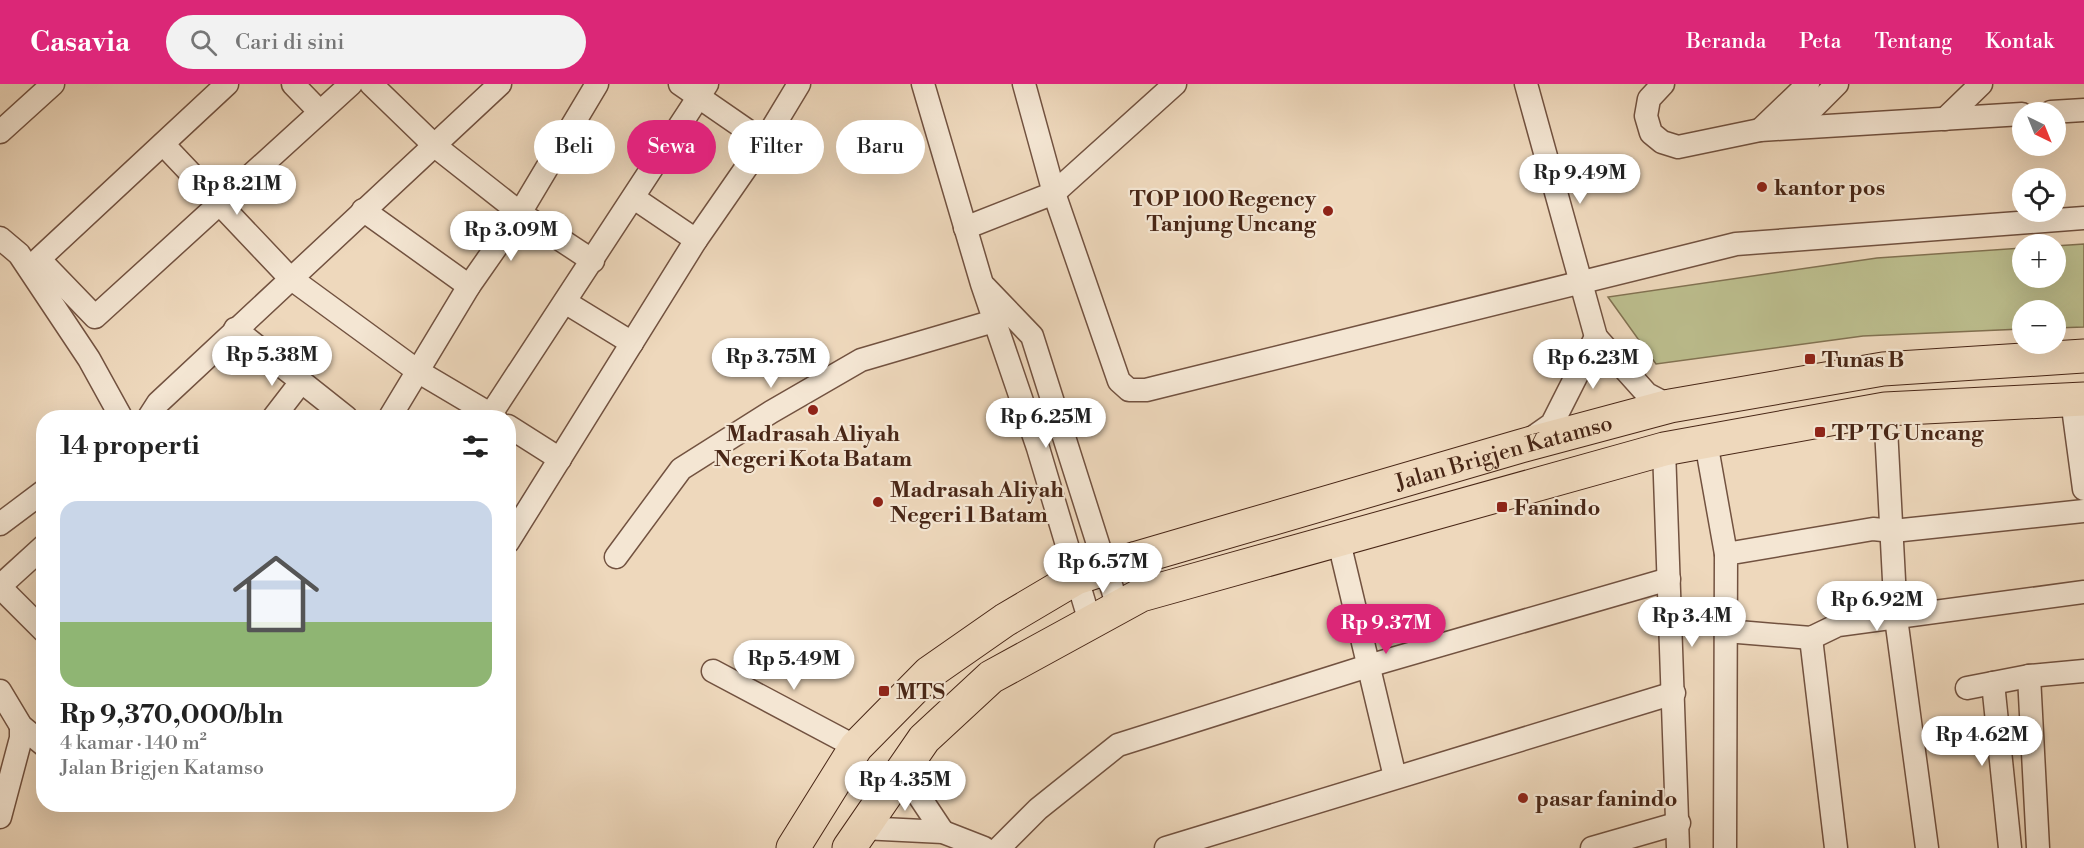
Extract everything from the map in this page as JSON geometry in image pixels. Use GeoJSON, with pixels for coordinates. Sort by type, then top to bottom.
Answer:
{"type":"FeatureCollection","features":[{"type":"Feature","properties":{"kind":"highway","name":"Jalan Brigjen Katamso"},"geometry":{"type":"LineString","coordinates":[[793,848],[856,747],[929,673],[1005,620],[1091,574],[1521,446],[1670,406],[1883,369],[2084,356]]}},
{"type":"Feature","properties":{"kind":"highway","name":"Jalan Brigjen Katamso"},"geometry":{"type":"LineString","coordinates":[[856,838],[924,739],[991,677],[1141,595],[1339,542],[1664,449],[1885,409],[2078,399]]}},
{"type":"Feature","properties":{"kind":"street"},"geometry":{"type":"LineString","coordinates":[[0,132],[53,84]]}},
{"type":"Feature","properties":{"kind":"street"},"geometry":{"type":"LineString","coordinates":[[227,84],[39,259],[95,317],[351,84]]}},
{"type":"Feature","properties":{"kind":"street"},"geometry":{"type":"LineString","coordinates":[[293,84],[320,112]]}},
{"type":"Feature","properties":{"kind":"street"},"geometry":{"type":"LineString","coordinates":[[371,84],[435,146],[520,213],[593,261]]}},
{"type":"Feature","properties":{"kind":"street"},"geometry":{"type":"LineString","coordinates":[[154,410],[158,403],[290,277],[500,84]]}},
{"type":"Feature","properties":{"kind":"street"},"geometry":{"type":"LineString","coordinates":[[395,410],[469,286],[520,213],[597,84]]}},
{"type":"Feature","properties":{"kind":"street"},"geometry":{"type":"LineString","coordinates":[[680,84],[703,91],[738,120]]}},
{"type":"Feature","properties":{"kind":"street"},"geometry":{"type":"LineString","coordinates":[[777,120],[799,84]]}},
{"type":"Feature","properties":{"kind":"street"},"geometry":{"type":"LineString","coordinates":[[923,84],[994,321],[1038,448],[1091,574],[1104,615]]}},
{"type":"Feature","properties":{"kind":"street"},"geometry":{"type":"LineString","coordinates":[[1024,84],[1054,193],[1119,381],[1129,390],[1146,390],[1736,244],[2084,218]]}},
{"type":"Feature","properties":{"kind":"street"},"geometry":{"type":"LineString","coordinates":[[1526,84],[1596,337],[1647,394],[1670,406]]}},
{"type":"Feature","properties":{"kind":"street"},"geometry":{"type":"LineString","coordinates":[[1663,84],[1649,99],[1646,116],[1651,133],[1662,142],[1678,147],[1760,130],[2012,115]]}},
{"type":"Feature","properties":{"kind":"street"},"geometry":{"type":"LineString","coordinates":[[1760,130],[1808,84]]}},
{"type":"Feature","properties":{"kind":"street"},"geometry":{"type":"LineString","coordinates":[[1794,128],[1837,84]]}},
{"type":"Feature","properties":{"kind":"street"},"geometry":{"type":"LineString","coordinates":[[1945,119],[1981,84]]}},
{"type":"Feature","properties":{"kind":"street"},"geometry":{"type":"LineString","coordinates":[[965,228],[1054,193],[1161,89]]}},
{"type":"Feature","properties":{"kind":"street"},"geometry":{"type":"LineString","coordinates":[[501,410],[565,302],[703,91]]}},
{"type":"Feature","properties":{"kind":"street"},"geometry":{"type":"LineString","coordinates":[[2066,111],[2084,110]]}},
{"type":"Feature","properties":{"kind":"street"},"geometry":{"type":"LineString","coordinates":[[163,144],[222,203],[290,277],[419,372],[483,410]]}},
{"type":"Feature","properties":{"kind":"street"},"geometry":{"type":"LineString","coordinates":[[516,529],[696,240],[742,174]]}},
{"type":"Feature","properties":{"kind":"street"},"geometry":{"type":"LineString","coordinates":[[634,198],[696,240]]}},
{"type":"Feature","properties":{"kind":"street"},"geometry":{"type":"LineString","coordinates":[[363,210],[469,286]]}},
{"type":"Feature","properties":{"kind":"street"},"geometry":{"type":"LineString","coordinates":[[0,238],[19,254],[89,359],[114,410]]}},
{"type":"Feature","properties":{"kind":"street"},"geometry":{"type":"LineString","coordinates":[[982,284],[1032,336],[1091,574],[1104,615]]}},
{"type":"Feature","properties":{"kind":"street"},"geometry":{"type":"LineString","coordinates":[[565,302],[632,343]]}},
{"type":"Feature","properties":{"kind":"street"},"geometry":{"type":"LineString","coordinates":[[616,557],[681,469],[771,412],[861,360],[994,321]]}},
{"type":"Feature","properties":{"kind":"street"},"geometry":{"type":"LineString","coordinates":[[235,329],[336,410]]}},
{"type":"Feature","properties":{"kind":"street"},"geometry":{"type":"LineString","coordinates":[[1521,446],[1552,424],[1596,337]]}},
{"type":"Feature","properties":{"kind":"street"},"geometry":{"type":"LineString","coordinates":[[279,410],[301,382]]}},
{"type":"Feature","properties":{"kind":"street"},"geometry":{"type":"LineString","coordinates":[[2078,399],[2084,489]]}},
{"type":"Feature","properties":{"kind":"street"},"geometry":{"type":"LineString","coordinates":[[1885,409],[1896,618],[1927,848]]}},
{"type":"Feature","properties":{"kind":"street"},"geometry":{"type":"LineString","coordinates":[[516,431],[560,459]]}},
{"type":"Feature","properties":{"kind":"street"},"geometry":{"type":"LineString","coordinates":[[1706,442],[1726,554],[1725,848]]}},
{"type":"Feature","properties":{"kind":"street"},"geometry":{"type":"LineString","coordinates":[[1664,449],[1679,823],[1678,848]]}},
{"type":"Feature","properties":{"kind":"street"},"geometry":{"type":"LineString","coordinates":[[0,524],[36,497]]}},
{"type":"Feature","properties":{"kind":"street"},"geometry":{"type":"LineString","coordinates":[[1726,554],[1873,529],[1893,531],[2084,511]]}},
{"type":"Feature","properties":{"kind":"street"},"geometry":{"type":"LineString","coordinates":[[1339,542],[1395,777]]}},
{"type":"Feature","properties":{"kind":"street"},"geometry":{"type":"LineString","coordinates":[[36,553],[0,586],[36,623]]}},
{"type":"Feature","properties":{"kind":"street"},"geometry":{"type":"LineString","coordinates":[[999,848],[1038,809],[1118,745],[1368,666],[1669,579]]}},
{"type":"Feature","properties":{"kind":"street"},"geometry":{"type":"LineString","coordinates":[[1726,631],[1811,638],[1839,625],[2084,592]]}},
{"type":"Feature","properties":{"kind":"street"},"geometry":{"type":"LineString","coordinates":[[1811,638],[1836,848]]}},
{"type":"Feature","properties":{"kind":"street"},"geometry":{"type":"LineString","coordinates":[[713,671],[856,747]]}},
{"type":"Feature","properties":{"kind":"street"},"geometry":{"type":"LineString","coordinates":[[1967,688],[2029,676],[2084,671]]}},
{"type":"Feature","properties":{"kind":"street"},"geometry":{"type":"LineString","coordinates":[[2029,676],[2038,848]]}},
{"type":"Feature","properties":{"kind":"street"},"geometry":{"type":"LineString","coordinates":[[1993,683],[2010,848]]}},
{"type":"Feature","properties":{"kind":"street"},"geometry":{"type":"LineString","coordinates":[[0,691],[21,726],[36,738]]}},
{"type":"Feature","properties":{"kind":"street"},"geometry":{"type":"LineString","coordinates":[[1166,848],[1674,693]]}},
{"type":"Feature","properties":{"kind":"street"},"geometry":{"type":"LineString","coordinates":[[2,805],[21,738],[21,726]]}},
{"type":"Feature","properties":{"kind":"street"},"geometry":{"type":"LineString","coordinates":[[901,770],[943,832]]}},
{"type":"Feature","properties":{"kind":"street"},"geometry":{"type":"LineString","coordinates":[[1592,848],[1679,823]]}},
{"type":"Feature","properties":{"kind":"street"},"geometry":{"type":"LineString","coordinates":[[856,838],[943,832],[984,848]]}},
{"type":"Feature","properties":{"kind":"green space"},"geometry":{"type":"Polygon","coordinates":[[[2084,244],[2084,327],[2066,328],[2066,300],[2012,300],[2012,329],[1863,336],[1656,364],[1608,297],[1877,258],[2012,249],[2012,288],[2066,288],[2066,245],[2084,244]]]}},
{"type":"Feature","properties":{"kind":"place","name":"kantor pos"},"geometry":{"type":"Point","coordinates":[1762,187]}},
{"type":"Feature","properties":{"kind":"place","name":"TOP 100 Regency Tanjung Uncang"},"geometry":{"type":"Point","coordinates":[1328,211]}},
{"type":"Feature","properties":{"kind":"place","name":"Tunas B"},"geometry":{"type":"Point","coordinates":[1810,359]}},
{"type":"Feature","properties":{"kind":"place","name":"Madrasah Aliyah Negeri Kota Batam"},"geometry":{"type":"Point","coordinates":[813,410]}},
{"type":"Feature","properties":{"kind":"place","name":"TP TG Uncang"},"geometry":{"type":"Point","coordinates":[1820,432]}},
{"type":"Feature","properties":{"kind":"place","name":"Madrasah Aliyah Negeri 1 Batam"},"geometry":{"type":"Point","coordinates":[878,502]}},
{"type":"Feature","properties":{"kind":"place","name":"Fanindo"},"geometry":{"type":"Point","coordinates":[1502,507]}},
{"type":"Feature","properties":{"kind":"place","name":"MTS"},"geometry":{"type":"Point","coordinates":[884,691]}},
{"type":"Feature","properties":{"kind":"place","name":"pasar fanindo"},"geometry":{"type":"Point","coordinates":[1523,798]}}]}
